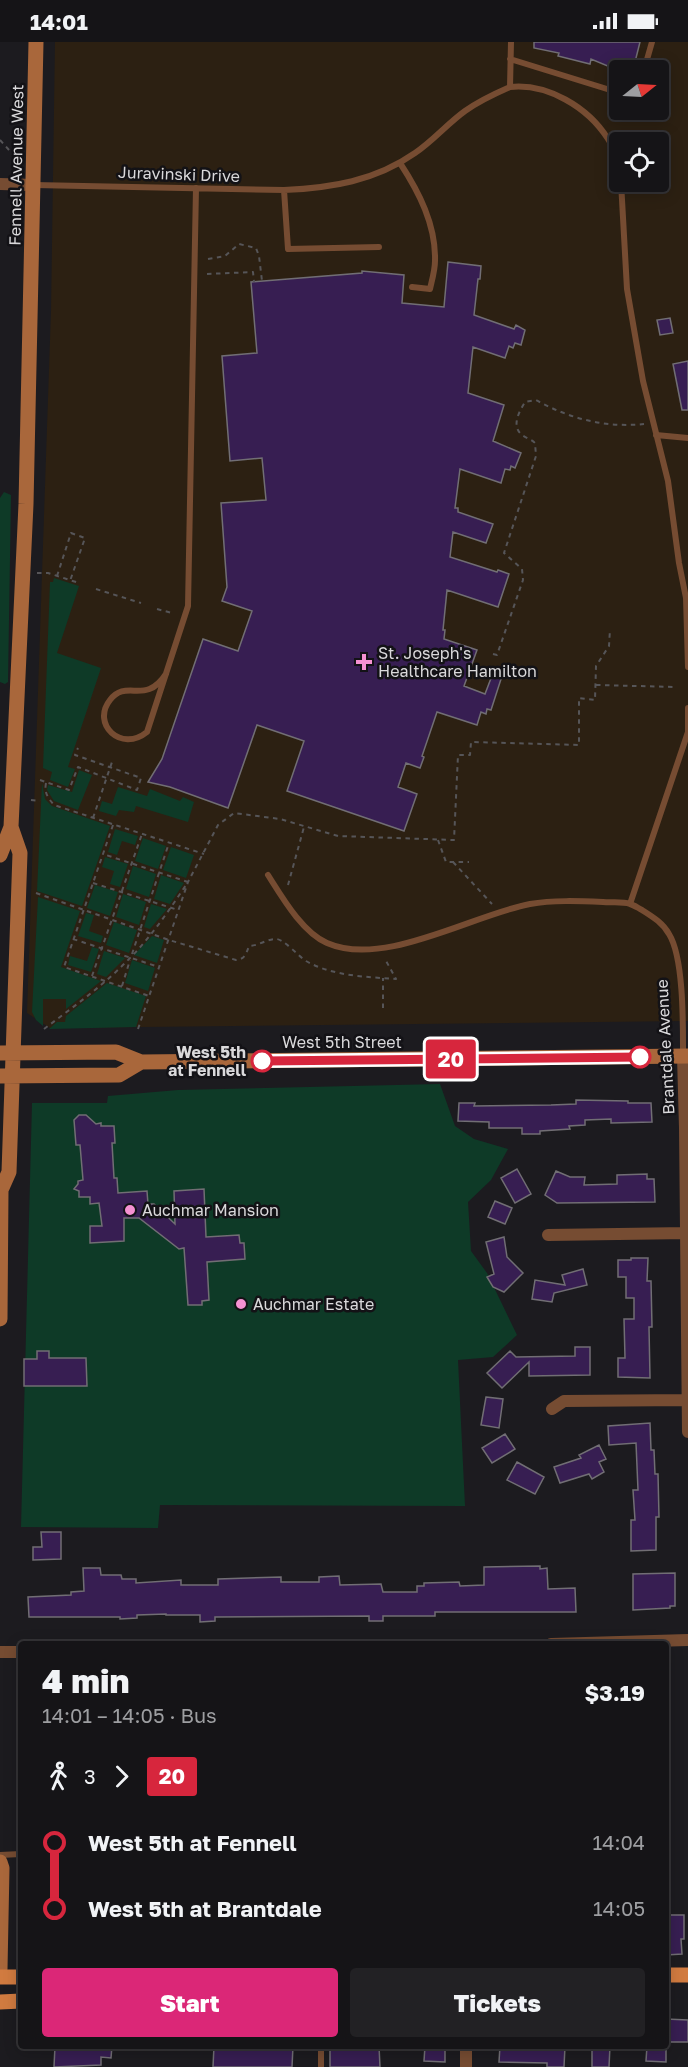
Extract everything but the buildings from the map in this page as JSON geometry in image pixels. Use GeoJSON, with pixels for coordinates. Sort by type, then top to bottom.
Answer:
{"type":"FeatureCollection","features":[{"type":"Feature","properties":{"kind":"main road","name":"Fennell Avenue West"},"geometry":{"type":"LineString","coordinates":[[0,855],[10,827],[23,573],[36,42]]}},
{"type":"Feature","properties":{"kind":"main road","name":"Fennell Avenue West"},"geometry":{"type":"LineString","coordinates":[[0,1319],[1,1190],[9,1172],[6,1053],[20,853],[10,827]]}},
{"type":"Feature","properties":{"kind":"main road","name":"West 5th Street"},"geometry":{"type":"LineString","coordinates":[[6,1053],[116,1052],[141,1062],[685,1056]]}},
{"type":"Feature","properties":{"kind":"main road","name":"West 5th Street"},"geometry":{"type":"LineString","coordinates":[[6,1076],[119,1075],[141,1062]]}},
{"type":"Feature","properties":{"kind":"main road"},"geometry":{"type":"LineString","coordinates":[[0,1862],[2,1869],[0,1969]]}},
{"type":"Feature","properties":{"kind":"main road"},"geometry":{"type":"LineString","coordinates":[[669,1975],[688,1975]]}},
{"type":"Feature","properties":{"kind":"main road"},"geometry":{"type":"LineString","coordinates":[[0,1977],[18,1977]]}},
{"type":"Feature","properties":{"kind":"main road"},"geometry":{"type":"LineString","coordinates":[[0,2002],[18,2001]]}},
{"type":"Feature","properties":{"kind":"street"},"geometry":{"type":"LineString","coordinates":[[0,184],[34,181]]}},
{"type":"Feature","properties":{"kind":"street","name":"Brantdale Avenue"},"geometry":{"type":"LineString","coordinates":[[685,1056],[688,1432]]}},
{"type":"Feature","properties":{"kind":"street"},"geometry":{"type":"LineString","coordinates":[[548,1235],[687,1233]]}},
{"type":"Feature","properties":{"kind":"street"},"geometry":{"type":"LineString","coordinates":[[552,1409],[564,1401],[687,1400]]}},
{"type":"Feature","properties":{"kind":"street"},"geometry":{"type":"LineString","coordinates":[[654,1641],[688,1640]]}},
{"type":"Feature","properties":{"kind":"street"},"geometry":{"type":"LineString","coordinates":[[0,1652],[18,1652]]}},
{"type":"Feature","properties":{"kind":"street"},"geometry":{"type":"LineString","coordinates":[[466,2049],[466,2067]]}},
{"type":"Feature","properties":{"kind":"lane"},"geometry":{"type":"LineString","coordinates":[[511,42],[510,87],[526,85],[546,90],[591,118],[609,139]]}},
{"type":"Feature","properties":{"kind":"lane"},"geometry":{"type":"LineString","coordinates":[[647,60],[652,42]]}},
{"type":"Feature","properties":{"kind":"lane"},"geometry":{"type":"LineString","coordinates":[[510,59],[609,90]]}},
{"type":"Feature","properties":{"kind":"lane","name":"Juravinski Drive"},"geometry":{"type":"LineString","coordinates":[[34,181],[196,189],[324,188],[373,175],[400,163],[430,142],[463,112],[483,98],[510,87]]}},
{"type":"Feature","properties":{"kind":"lane"},"geometry":{"type":"LineString","coordinates":[[400,163],[426,210],[435,261],[430,289],[412,287]]}},
{"type":"Feature","properties":{"kind":"lane"},"geometry":{"type":"LineString","coordinates":[[166,674],[160,683],[149,690],[126,690],[112,697],[104,710],[104,718],[111,733],[117,738],[133,740],[147,732],[166,674],[188,606],[196,189]]}},
{"type":"Feature","properties":{"kind":"lane"},"geometry":{"type":"LineString","coordinates":[[284,190],[288,249],[379,248]]}},
{"type":"Feature","properties":{"kind":"lane"},"geometry":{"type":"LineString","coordinates":[[622,192],[627,288],[643,381],[668,481],[686,598],[688,667]]}},
{"type":"Feature","properties":{"kind":"lane"},"geometry":{"type":"LineString","coordinates":[[656,435],[688,438]]}},
{"type":"Feature","properties":{"kind":"lane"},"geometry":{"type":"LineString","coordinates":[[268,875],[285,903],[308,929],[326,942],[351,950],[384,947],[427,938],[529,904],[558,902],[630,904],[688,732],[688,708]]}},
{"type":"Feature","properties":{"kind":"lane","name":"Brantdale Avenue"},"geometry":{"type":"LineString","coordinates":[[630,904],[662,924],[671,936],[676,950],[683,1006],[685,1056]]}},
{"type":"Feature","properties":{"kind":"lane"},"geometry":{"type":"LineString","coordinates":[[0,1855],[18,1854]]}},
{"type":"Feature","properties":{"kind":"lane"},"geometry":{"type":"LineString","coordinates":[[321,2049],[321,2067]]}},
{"type":"Feature","properties":{"kind":"path"},"geometry":{"type":"LineString","coordinates":[[0,140],[34,181]]}},
{"type":"Feature","properties":{"kind":"path"},"geometry":{"type":"LineString","coordinates":[[208,259],[225,256],[238,244],[256,248],[260,256],[262,281]]}},
{"type":"Feature","properties":{"kind":"path"},"geometry":{"type":"LineString","coordinates":[[207,274],[253,272],[254,282]]}},
{"type":"Feature","properties":{"kind":"path"},"geometry":{"type":"LineString","coordinates":[[493,654],[497,655],[523,580],[522,569],[504,553],[536,456],[535,443],[520,434],[517,429],[518,414],[525,402],[536,400],[557,412],[579,419],[622,426],[653,423]]}},
{"type":"Feature","properties":{"kind":"path"},"geometry":{"type":"LineString","coordinates":[[57,576],[71,533],[85,538],[70,580]]}},
{"type":"Feature","properties":{"kind":"path"},"geometry":{"type":"LineString","coordinates":[[23,573],[48,573],[79,583]]}},
{"type":"Feature","properties":{"kind":"path"},"geometry":{"type":"LineString","coordinates":[[96,589],[141,603]]}},
{"type":"Feature","properties":{"kind":"path"},"geometry":{"type":"LineString","coordinates":[[157,609],[172,613]]}},
{"type":"Feature","properties":{"kind":"path"},"geometry":{"type":"LineString","coordinates":[[44,1029],[106,981],[131,958],[188,882],[218,825],[234,813],[280,819],[338,836],[454,840],[458,755],[470,755],[471,742],[579,745],[579,698],[595,700],[596,666],[609,646],[610,629]]}},
{"type":"Feature","properties":{"kind":"path"},"geometry":{"type":"LineString","coordinates":[[595,684],[677,687]]}},
{"type":"Feature","properties":{"kind":"path"},"geometry":{"type":"LineString","coordinates":[[40,780],[69,790],[78,767],[137,790],[141,778],[75,755],[78,748]]}},
{"type":"Feature","properties":{"kind":"path"},"geometry":{"type":"LineString","coordinates":[[93,818],[113,759]]}},
{"type":"Feature","properties":{"kind":"path"},"geometry":{"type":"LineString","coordinates":[[46,782],[47,798],[54,806],[204,854]]}},
{"type":"Feature","properties":{"kind":"path"},"geometry":{"type":"LineString","coordinates":[[31,800],[40,801]]}},
{"type":"Feature","properties":{"kind":"path"},"geometry":{"type":"LineString","coordinates":[[113,825],[64,967],[150,997]]}},
{"type":"Feature","properties":{"kind":"path"},"geometry":{"type":"LineString","coordinates":[[288,885],[304,827]]}},
{"type":"Feature","properties":{"kind":"path"},"geometry":{"type":"LineString","coordinates":[[92,976],[142,834]]}},
{"type":"Feature","properties":{"kind":"path"},"geometry":{"type":"LineString","coordinates":[[438,840],[446,862],[469,862]]}},
{"type":"Feature","properties":{"kind":"path"},"geometry":{"type":"LineString","coordinates":[[121,987],[169,843]]}},
{"type":"Feature","properties":{"kind":"path"},"geometry":{"type":"LineString","coordinates":[[103,854],[188,882]]}},
{"type":"Feature","properties":{"kind":"path"},"geometry":{"type":"LineString","coordinates":[[453,862],[499,913]]}},
{"type":"Feature","properties":{"kind":"path"},"geometry":{"type":"LineString","coordinates":[[138,1029],[188,882]]}},
{"type":"Feature","properties":{"kind":"path"},"geometry":{"type":"LineString","coordinates":[[93,883],[178,910]]}},
{"type":"Feature","properties":{"kind":"path"},"geometry":{"type":"LineString","coordinates":[[36,893],[151,934],[236,960],[242,959],[249,946],[257,946],[275,939],[282,941],[306,962],[334,971],[396,979],[385,959]]}},
{"type":"Feature","properties":{"kind":"path"},"geometry":{"type":"LineString","coordinates":[[73,939],[159,968]]}},
{"type":"Feature","properties":{"kind":"path"},"geometry":{"type":"LineString","coordinates":[[382,1008],[383,978]]}},
{"type":"Feature","properties":{"kind":"shaded area","name":"St. Joseph's Healthcare Hamilton"},"geometry":{"type":"Polygon","coordinates":[[[55,42],[688,42],[688,1021],[50,1028],[27,1013],[51,311],[55,42]]]}},
{"type":"Feature","properties":{"kind":"green space"},"geometry":{"type":"Polygon","coordinates":[[[4,492],[11,495],[8,682],[5,684],[0,682],[0,498],[4,492]]]}},
{"type":"Feature","properties":{"kind":"green space"},"geometry":{"type":"Polygon","coordinates":[[[54,578],[79,586],[57,653],[101,668],[68,767],[75,769],[68,787],[50,780],[52,772],[43,768],[50,582],[53,582],[54,578]]]}},
{"type":"Feature","properties":{"kind":"green space"},"geometry":{"type":"Polygon","coordinates":[[[79,770],[92,775],[78,810],[54,801],[47,790],[48,785],[72,792],[79,770]]]}},
{"type":"Feature","properties":{"kind":"green space"},"geometry":{"type":"Polygon","coordinates":[[[42,783],[45,799],[52,806],[110,826],[82,906],[37,891],[42,783]]]}},
{"type":"Feature","properties":{"kind":"green space"},"geometry":{"type":"Polygon","coordinates":[[[118,787],[147,796],[150,789],[180,801],[183,797],[194,802],[188,822],[136,806],[134,812],[119,810],[116,816],[99,811],[102,801],[112,804],[118,787]]]}},
{"type":"Feature","properties":{"kind":"green space"},"geometry":{"type":"Polygon","coordinates":[[[115,829],[138,836],[135,845],[122,841],[117,855],[108,852],[115,829]]]}},
{"type":"Feature","properties":{"kind":"green space"},"geometry":{"type":"Polygon","coordinates":[[[143,838],[166,846],[158,869],[135,861],[143,838]]]}},
{"type":"Feature","properties":{"kind":"green space"},"geometry":{"type":"Polygon","coordinates":[[[171,847],[194,855],[186,878],[163,870],[171,847]]]}},
{"type":"Feature","properties":{"kind":"green space"},"geometry":{"type":"Polygon","coordinates":[[[105,857],[128,864],[120,887],[110,884],[114,871],[102,867],[105,857]]]}},
{"type":"Feature","properties":{"kind":"green space"},"geometry":{"type":"Polygon","coordinates":[[[133,866],[156,874],[149,897],[126,889],[133,866]]]}},
{"type":"Feature","properties":{"kind":"green space"},"geometry":{"type":"Polygon","coordinates":[[[161,875],[184,883],[170,904],[154,899],[161,875]]]}},
{"type":"Feature","properties":{"kind":"green space"},"geometry":{"type":"Polygon","coordinates":[[[95,885],[118,892],[110,916],[87,908],[95,885]]]}},
{"type":"Feature","properties":{"kind":"green space"},"geometry":{"type":"Polygon","coordinates":[[[123,894],[146,902],[139,925],[116,917],[123,894]]]}},
{"type":"Feature","properties":{"kind":"green space"},"geometry":{"type":"Polygon","coordinates":[[[38,897],[80,911],[61,967],[101,981],[66,1009],[66,999],[43,999],[43,1026],[32,1012],[38,897]]]}},
{"type":"Feature","properties":{"kind":"green space"},"geometry":{"type":"Polygon","coordinates":[[[151,904],[167,909],[150,929],[144,927],[151,904]]]}},
{"type":"Feature","properties":{"kind":"green space"},"geometry":{"type":"Polygon","coordinates":[[[86,913],[94,915],[89,931],[103,936],[101,943],[78,936],[86,913]]]}},
{"type":"Feature","properties":{"kind":"green space"},"geometry":{"type":"Polygon","coordinates":[[[114,922],[137,930],[129,953],[106,945],[114,922]]]}},
{"type":"Feature","properties":{"kind":"green space"},"geometry":{"type":"Polygon","coordinates":[[[152,936],[164,940],[157,963],[134,955],[152,936]]]}},
{"type":"Feature","properties":{"kind":"green space"},"geometry":{"type":"Polygon","coordinates":[[[92,947],[99,949],[91,972],[68,965],[70,956],[87,961],[92,947]]]}},
{"type":"Feature","properties":{"kind":"green space"},"geometry":{"type":"Polygon","coordinates":[[[104,951],[125,958],[106,977],[97,974],[104,951]]]}},
{"type":"Feature","properties":{"kind":"green space"},"geometry":{"type":"Polygon","coordinates":[[[132,960],[155,968],[148,991],[125,983],[132,960]]]}},
{"type":"Feature","properties":{"kind":"green space"},"geometry":{"type":"Polygon","coordinates":[[[107,983],[146,996],[136,1027],[49,1029],[57,1022],[65,1022],[66,1016],[107,983]]]}},
{"type":"Feature","properties":{"kind":"green space","name":"Auchmar Estate"},"geometry":{"type":"Polygon","coordinates":[[[440,1084],[455,1126],[474,1139],[508,1149],[491,1180],[468,1202],[471,1251],[487,1273],[517,1335],[493,1357],[458,1360],[465,1506],[160,1505],[158,1528],[21,1527],[32,1103],[107,1103],[108,1096],[178,1090],[440,1084]]]}},
{"type":"Feature","properties":{"kind":"bus line","name":"20"},"geometry":{"type":"LineString","coordinates":[[262,1061],[640,1057]]}},
{"type":"Feature","properties":{"kind":"place","name":"St. Joseph's Healthcare Hamilton"},"geometry":{"type":"Point","coordinates":[364,662]}},
{"type":"Feature","properties":{"kind":"place","name":"West 5th at Fennell"},"geometry":{"type":"Point","coordinates":[262,1061]}},
{"type":"Feature","properties":{"kind":"place","name":"Auchmar Mansion"},"geometry":{"type":"Point","coordinates":[130,1210]}},
{"type":"Feature","properties":{"kind":"place","name":"Auchmar Estate"},"geometry":{"type":"Point","coordinates":[241,1304]}}]}
